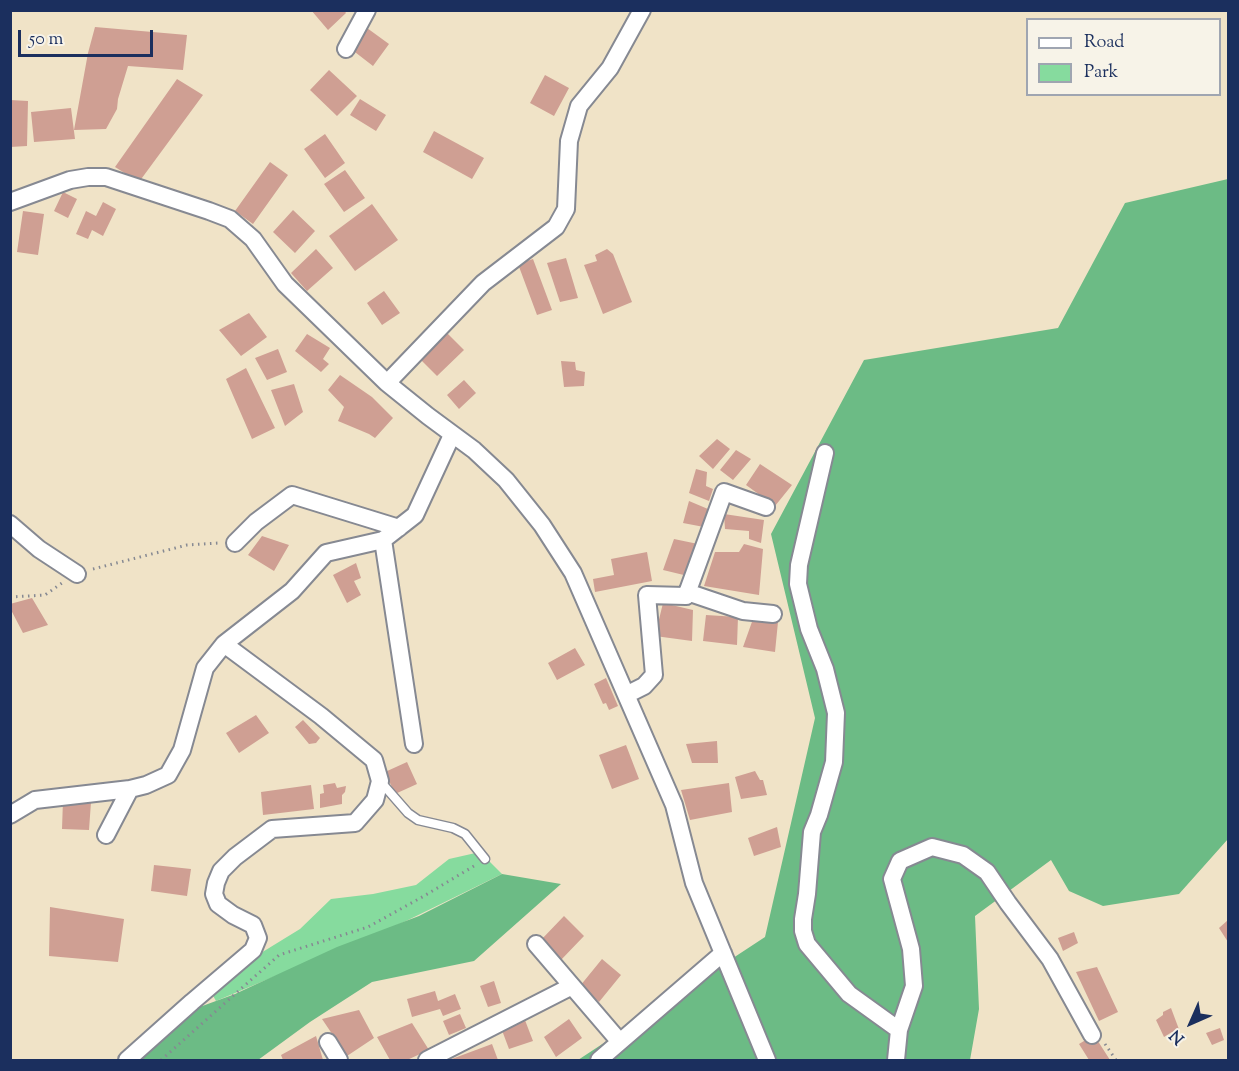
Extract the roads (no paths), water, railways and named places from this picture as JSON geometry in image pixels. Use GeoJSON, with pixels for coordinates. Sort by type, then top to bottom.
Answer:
{"type":"FeatureCollection","features":[{"type":"Feature","properties":{"kind":"street"},"geometry":{"type":"LineString","coordinates":[[346,49],[367,10]]}},
{"type":"Feature","properties":{"kind":"street"},"geometry":{"type":"LineString","coordinates":[[387,383],[483,283],[556,227],[566,209],[569,141],[579,106],[609,68],[642,10]]}},
{"type":"Feature","properties":{"kind":"street"},"geometry":{"type":"LineString","coordinates":[[10,202],[70,180],[106,177],[230,219],[253,239],[285,284],[387,383],[474,450],[506,480],[542,525],[573,573],[674,804],[694,883],[767,1060]]}},
{"type":"Feature","properties":{"kind":"street"},"geometry":{"type":"LineString","coordinates":[[10,815],[35,800],[130,789],[168,775],[182,750],[205,668],[224,644],[292,591],[326,553],[382,540],[415,515],[452,435]]}},
{"type":"Feature","properties":{"kind":"street"},"geometry":{"type":"LineString","coordinates":[[825,453],[799,565],[798,584],[809,629],[825,669],[836,713],[834,762],[812,832],[803,931],[807,944],[849,994],[900,1030]]}},
{"type":"Feature","properties":{"kind":"street"},"geometry":{"type":"LineString","coordinates":[[626,695],[644,686],[654,675],[647,595],[686,596],[724,492],[766,507]]}},
{"type":"Feature","properties":{"kind":"street"},"geometry":{"type":"LineString","coordinates":[[235,543],[256,522],[292,495],[399,528]]}},
{"type":"Feature","properties":{"kind":"street"},"geometry":{"type":"LineString","coordinates":[[10,524],[39,549],[77,574]]}},
{"type":"Feature","properties":{"kind":"street"},"geometry":{"type":"LineString","coordinates":[[382,540],[414,744]]}},
{"type":"Feature","properties":{"kind":"street"},"geometry":{"type":"LineString","coordinates":[[687,592],[743,611],[773,614]]}},
{"type":"Feature","properties":{"kind":"street"},"geometry":{"type":"LineString","coordinates":[[127,1060],[253,950],[258,938],[253,925],[218,904],[214,894],[221,872],[235,857],[272,829],[355,823],[375,800],[380,781],[374,760],[321,716],[224,644]]}},
{"type":"Feature","properties":{"kind":"street"},"geometry":{"type":"LineString","coordinates":[[106,835],[130,789]]}},
{"type":"Feature","properties":{"kind":"street"},"geometry":{"type":"LineString","coordinates":[[896,1060],[900,1030],[914,986],[911,949],[892,879],[900,861],[932,847],[963,855],[987,872],[1050,959],[1092,1035]]}},
{"type":"Feature","properties":{"kind":"street"},"geometry":{"type":"LineString","coordinates":[[536,944],[620,1042]]}},
{"type":"Feature","properties":{"kind":"street"},"geometry":{"type":"LineString","coordinates":[[599,1060],[723,953]]}},
{"type":"Feature","properties":{"kind":"street"},"geometry":{"type":"LineString","coordinates":[[427,1060],[572,986]]}},
{"type":"Feature","properties":{"kind":"street"},"geometry":{"type":"LineString","coordinates":[[328,1042],[339,1060]]}},
{"type":"Feature","properties":{"kind":"lane"},"geometry":{"type":"LineString","coordinates":[[380,781],[408,813],[418,820],[453,828],[465,834],[485,859]]}}]}
